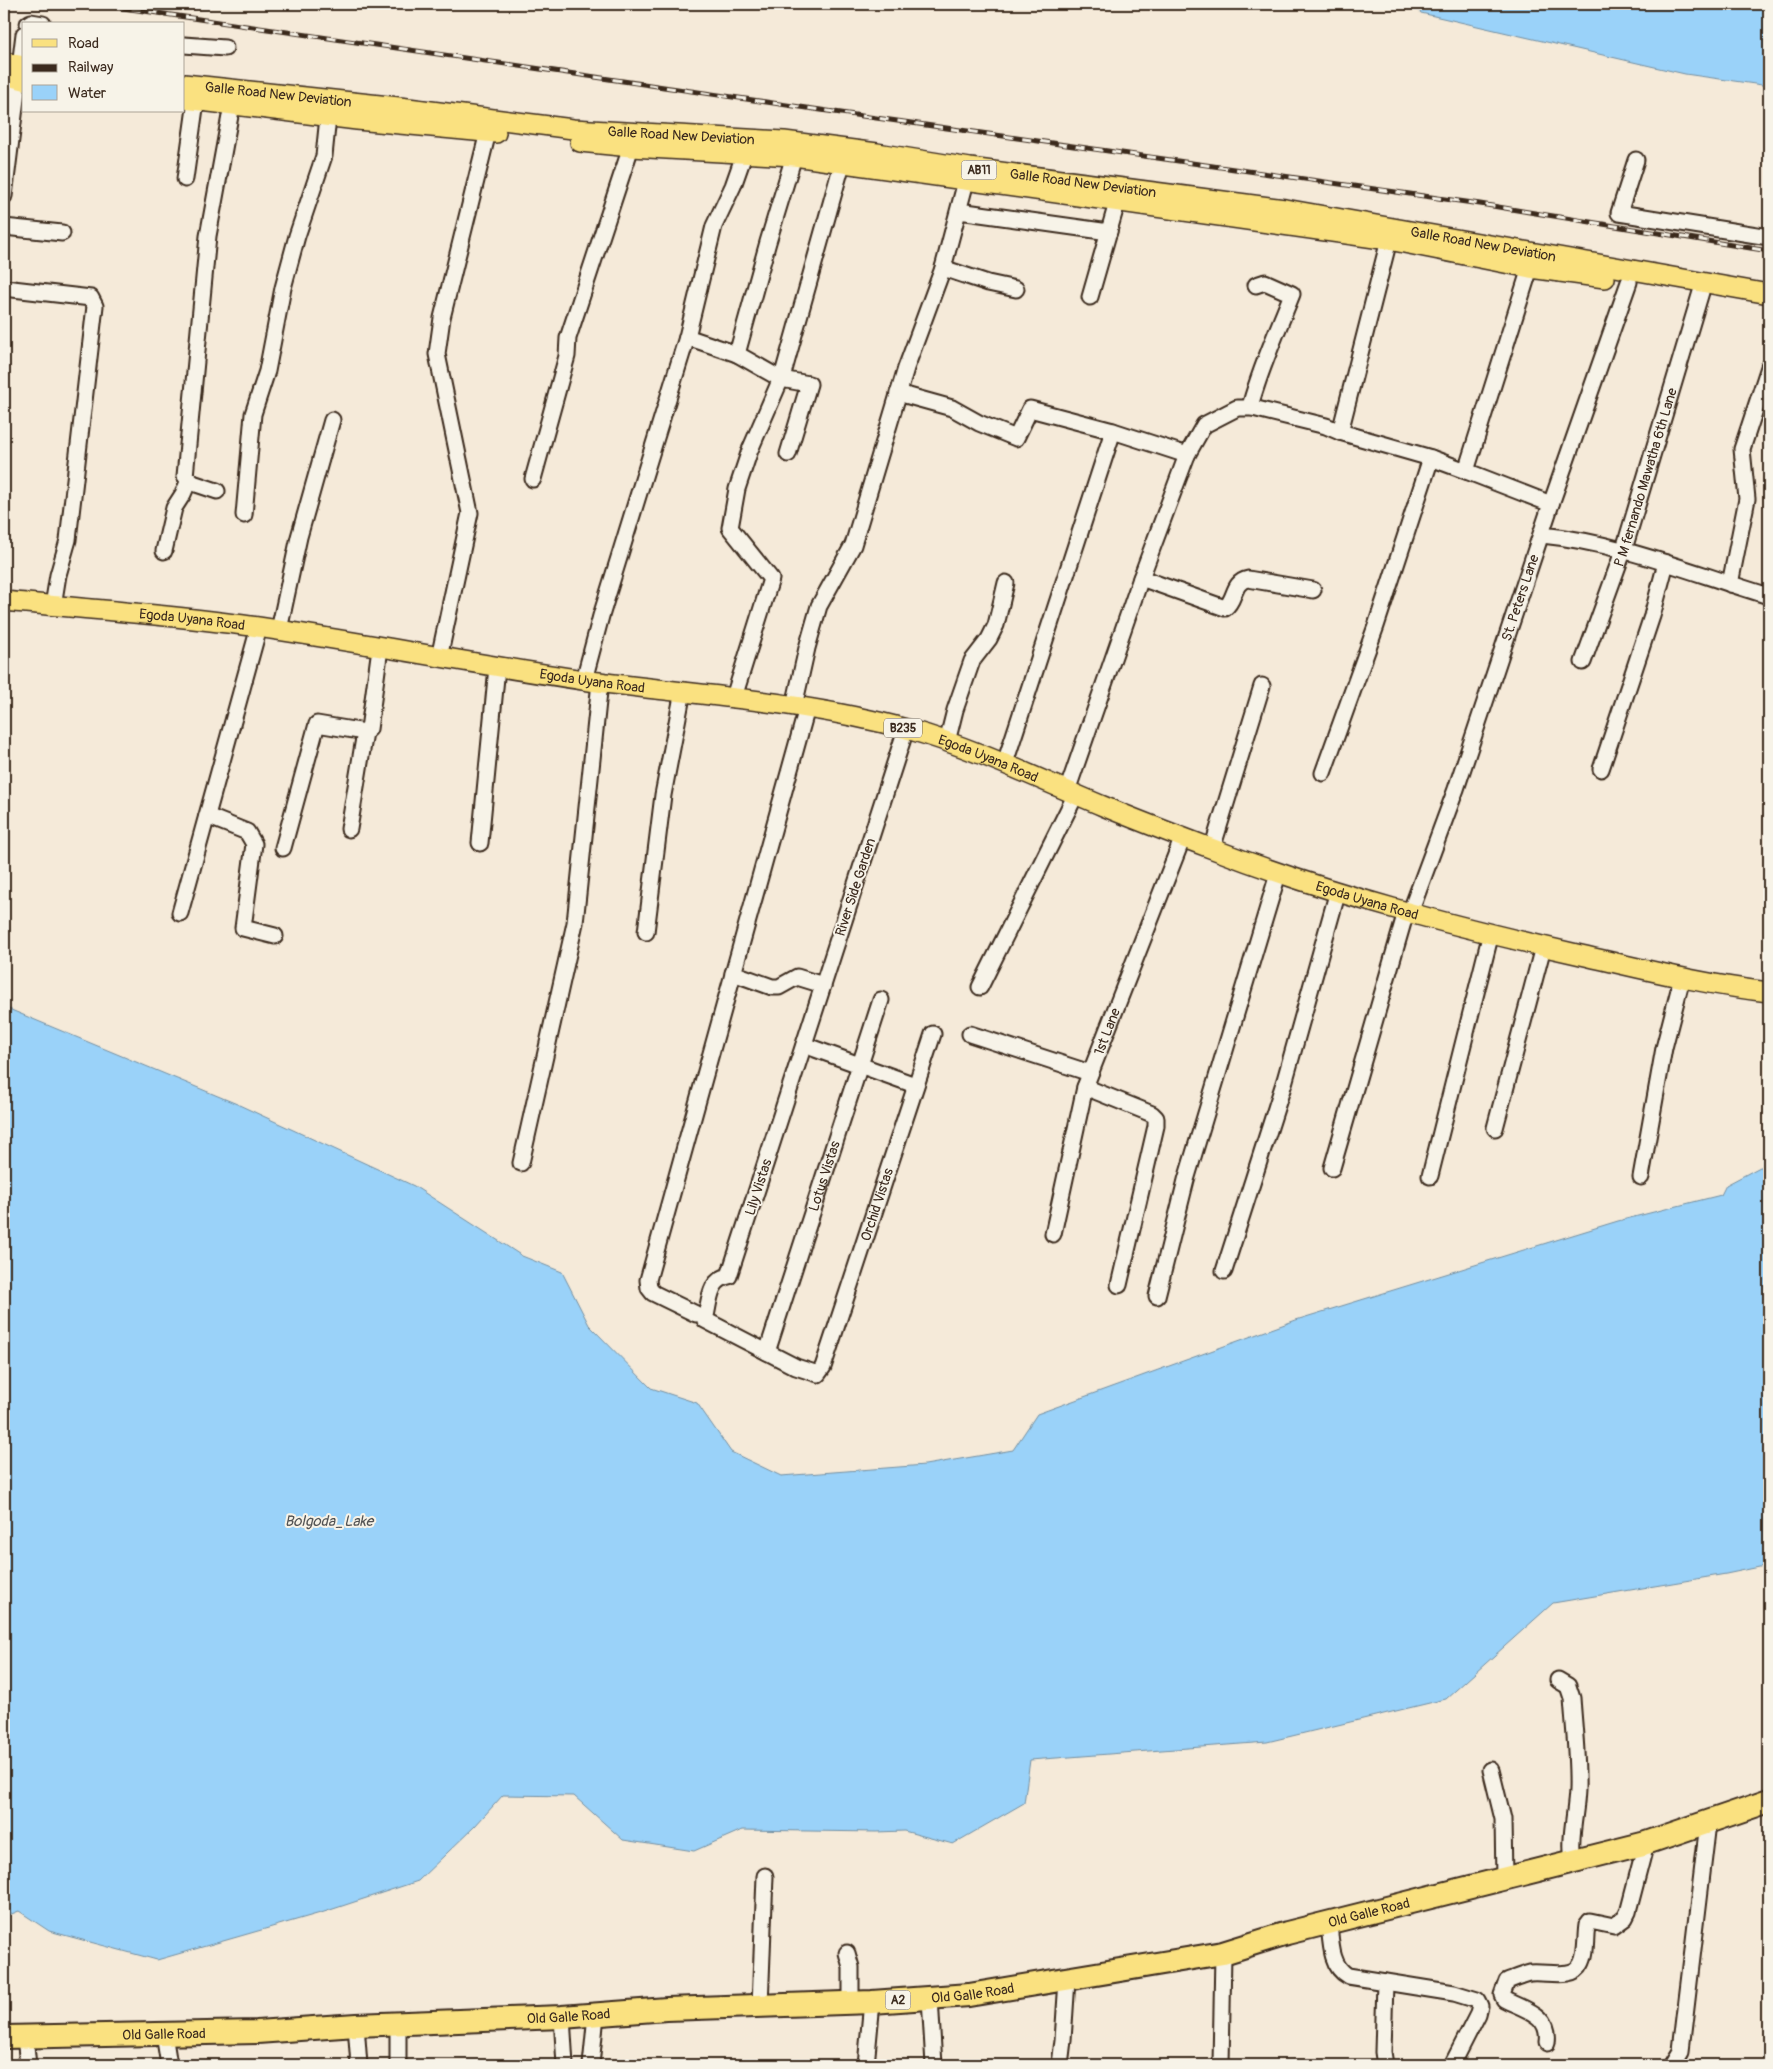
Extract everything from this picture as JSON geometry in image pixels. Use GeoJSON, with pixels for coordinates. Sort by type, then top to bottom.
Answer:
{"type":"FeatureCollection","features":[{"type":"Feature","properties":{"kind":"highway","name":"Old Galle Road"},"geometry":{"type":"LineString","coordinates":[[14,2037],[257,2032],[356,2025],[562,2017],[667,2009],[862,2002],[969,1995],[1223,1953],[1287,1933],[1646,1843],[1769,1802]]}},
{"type":"Feature","properties":{"kind":"main road","name":"Galle Road New Deviation"},"geometry":{"type":"LineString","coordinates":[[185,84],[408,108],[573,129],[784,142],[877,152],[967,175],[1117,203],[1389,240],[1530,268],[1701,292],[1769,306]]}},
{"type":"Feature","properties":{"kind":"main road","name":"Galle Road New Deviation"},"geometry":{"type":"LineString","coordinates":[[190,100],[328,117],[631,147],[794,156],[842,164],[967,175],[1286,209],[1769,294]]}},
{"type":"Feature","properties":{"kind":"main road","name":"Egoda Uyana Road"},"geometry":{"type":"LineString","coordinates":[[4,601],[259,627],[497,667],[800,707],[906,729],[1005,763],[1183,838],[1278,874],[1408,913],[1543,947],[1682,978],[1769,992]]}},
{"type":"Feature","properties":{"kind":"street"},"geometry":{"type":"LineString","coordinates":[[4,196],[16,71],[22,43]]}},
{"type":"Feature","properties":{"kind":"street"},"geometry":{"type":"LineString","coordinates":[[185,44],[225,48]]}},
{"type":"Feature","properties":{"kind":"street"},"geometry":{"type":"LineString","coordinates":[[185,179],[190,100]]}},
{"type":"Feature","properties":{"kind":"street"},"geometry":{"type":"LineString","coordinates":[[217,491],[193,483],[186,476],[208,236],[232,105]]}},
{"type":"Feature","properties":{"kind":"street"},"geometry":{"type":"LineString","coordinates":[[244,515],[253,414],[267,371],[283,288],[324,156],[328,117]]}},
{"type":"Feature","properties":{"kind":"street"},"geometry":{"type":"LineString","coordinates":[[439,658],[470,513],[437,354],[442,318],[488,132]]}},
{"type":"Feature","properties":{"kind":"street"},"geometry":{"type":"LineString","coordinates":[[533,479],[567,356],[568,338],[631,147]]}},
{"type":"Feature","properties":{"kind":"street"},"geometry":{"type":"LineString","coordinates":[[520,1163],[575,923],[592,681],[601,616],[687,337],[714,226],[733,186],[745,152]]}},
{"type":"Feature","properties":{"kind":"street"},"geometry":{"type":"LineString","coordinates":[[737,354],[794,156]]}},
{"type":"Feature","properties":{"kind":"street"},"geometry":{"type":"LineString","coordinates":[[1636,160],[1619,213],[1769,237]]}},
{"type":"Feature","properties":{"kind":"street"},"geometry":{"type":"LineString","coordinates":[[734,697],[770,579],[730,528],[739,481],[750,450],[781,379],[842,164]]}},
{"type":"Feature","properties":{"kind":"street"},"geometry":{"type":"LineString","coordinates":[[767,1352],[652,1293],[648,1280],[733,973],[800,707],[807,648],[819,606],[853,545],[898,393],[943,268],[967,175]]}},
{"type":"Feature","properties":{"kind":"street"},"geometry":{"type":"LineString","coordinates":[[1090,297],[1117,203]]}},
{"type":"Feature","properties":{"kind":"street"},"geometry":{"type":"LineString","coordinates":[[959,211],[1109,232]]}},
{"type":"Feature","properties":{"kind":"street"},"geometry":{"type":"LineString","coordinates":[[4,227],[62,233]]}},
{"type":"Feature","properties":{"kind":"street"},"geometry":{"type":"LineString","coordinates":[[1340,432],[1389,240]]}},
{"type":"Feature","properties":{"kind":"street"},"geometry":{"type":"LineString","coordinates":[[943,268],[1016,290]]}},
{"type":"Feature","properties":{"kind":"street"},"geometry":{"type":"LineString","coordinates":[[1466,471],[1530,268]]}},
{"type":"Feature","properties":{"kind":"street"},"geometry":{"type":"LineString","coordinates":[[1253,408],[1251,403],[1259,376],[1271,342],[1292,294],[1266,282],[1256,285]]}},
{"type":"Feature","properties":{"kind":"street","name":"St. Peters Lane"},"geometry":{"type":"LineString","coordinates":[[1332,1168],[1408,913],[1456,789],[1551,504],[1629,282]]}},
{"type":"Feature","properties":{"kind":"street"},"geometry":{"type":"LineString","coordinates":[[4,288],[91,298],[95,306],[68,540],[58,575],[53,606]]}},
{"type":"Feature","properties":{"kind":"street","name":"P M fernando Mawatha 6th Lane"},"geometry":{"type":"LineString","coordinates":[[1583,662],[1624,549],[1701,292]]}},
{"type":"Feature","properties":{"kind":"street"},"geometry":{"type":"LineString","coordinates":[[687,337],[737,354],[781,379],[809,384],[788,454]]}},
{"type":"Feature","properties":{"kind":"street"},"geometry":{"type":"LineString","coordinates":[[1730,584],[1747,499],[1742,449],[1769,367]]}},
{"type":"Feature","properties":{"kind":"street"},"geometry":{"type":"LineString","coordinates":[[898,393],[952,408],[979,423],[1016,438],[1030,408],[1113,431],[1187,455]]}},
{"type":"Feature","properties":{"kind":"street"},"geometry":{"type":"LineString","coordinates":[[980,987],[1072,792],[1141,578],[1187,455],[1204,425],[1237,408],[1253,408],[1326,426],[1340,432],[1431,458],[1551,504]]}},
{"type":"Feature","properties":{"kind":"street"},"geometry":{"type":"LineString","coordinates":[[279,630],[299,537],[332,420]]}},
{"type":"Feature","properties":{"kind":"street"},"geometry":{"type":"LineString","coordinates":[[1005,763],[1113,431]]}},
{"type":"Feature","properties":{"kind":"street"},"geometry":{"type":"LineString","coordinates":[[1323,773],[1376,626],[1431,458]]}},
{"type":"Feature","properties":{"kind":"street"},"geometry":{"type":"LineString","coordinates":[[164,551],[174,508],[184,494],[189,480]]}},
{"type":"Feature","properties":{"kind":"street"},"geometry":{"type":"LineString","coordinates":[[1542,535],[1574,538],[1624,549],[1769,596]]}},
{"type":"Feature","properties":{"kind":"street"},"geometry":{"type":"LineString","coordinates":[[1601,769],[1652,616],[1666,563]]}},
{"type":"Feature","properties":{"kind":"street"},"geometry":{"type":"LineString","coordinates":[[1141,578],[1225,608],[1229,605],[1237,585],[1242,580],[1248,579],[1313,590]]}},
{"type":"Feature","properties":{"kind":"street"},"geometry":{"type":"LineString","coordinates":[[947,742],[955,710],[972,661],[989,639],[996,625],[1006,583]]}},
{"type":"Feature","properties":{"kind":"street"},"geometry":{"type":"LineString","coordinates":[[180,913],[259,627]]}},
{"type":"Feature","properties":{"kind":"street"},"geometry":{"type":"LineString","coordinates":[[283,848],[317,724],[364,732],[369,729],[380,648]]}},
{"type":"Feature","properties":{"kind":"street"},"geometry":{"type":"LineString","coordinates":[[480,843],[497,667]]}},
{"type":"Feature","properties":{"kind":"street"},"geometry":{"type":"LineString","coordinates":[[1212,849],[1262,686]]}},
{"type":"Feature","properties":{"kind":"street"},"geometry":{"type":"LineString","coordinates":[[646,932],[663,794],[682,691]]}},
{"type":"Feature","properties":{"kind":"street","name":"River Side Garden"},"geometry":{"type":"LineString","coordinates":[[804,1045],[906,729]]}},
{"type":"Feature","properties":{"kind":"street"},"geometry":{"type":"LineString","coordinates":[[349,829],[364,732]]}},
{"type":"Feature","properties":{"kind":"street"},"geometry":{"type":"LineString","coordinates":[[206,816],[247,832],[254,844],[243,928],[275,936]]}},
{"type":"Feature","properties":{"kind":"street","name":"1st Lane"},"geometry":{"type":"LineString","coordinates":[[1053,1234],[1088,1080],[1183,838]]}},
{"type":"Feature","properties":{"kind":"street"},"geometry":{"type":"LineString","coordinates":[[1157,1296],[1186,1180],[1278,874]]}},
{"type":"Feature","properties":{"kind":"street"},"geometry":{"type":"LineString","coordinates":[[1224,1271],[1285,1080],[1338,891]]}},
{"type":"Feature","properties":{"kind":"street"},"geometry":{"type":"LineString","coordinates":[[1430,1176],[1491,933]]}},
{"type":"Feature","properties":{"kind":"street"},"geometry":{"type":"LineString","coordinates":[[1495,1128],[1543,947]]}},
{"type":"Feature","properties":{"kind":"street"},"geometry":{"type":"LineString","coordinates":[[733,973],[772,987],[779,987],[797,977],[823,985]]}},
{"type":"Feature","properties":{"kind":"street"},"geometry":{"type":"LineString","coordinates":[[1641,1177],[1664,1048],[1682,978]]}},
{"type":"Feature","properties":{"kind":"street","name":"Lotus Vistas"},"geometry":{"type":"LineString","coordinates":[[767,1352],[881,1000]]}},
{"type":"Feature","properties":{"kind":"street","name":"Orchid Vistas"},"geometry":{"type":"LineString","coordinates":[[767,1352],[796,1367],[818,1374],[824,1367],[932,1034]]}},
{"type":"Feature","properties":{"kind":"street"},"geometry":{"type":"LineString","coordinates":[[970,1034],[1088,1080],[1152,1114],[1156,1118],[1156,1126],[1119,1285]]}},
{"type":"Feature","properties":{"kind":"street"},"geometry":{"type":"LineString","coordinates":[[804,1045],[916,1084]]}},
{"type":"Feature","properties":{"kind":"street","name":"Lily Vistas"},"geometry":{"type":"LineString","coordinates":[[700,1317],[715,1283],[720,1278],[729,1276],[804,1045]]}},
{"type":"Feature","properties":{"kind":"street"},"geometry":{"type":"LineString","coordinates":[[1558,1680],[1568,1686],[1572,1698],[1577,1777],[1576,1806],[1571,1839],[1573,1862]]}},
{"type":"Feature","properties":{"kind":"street"},"geometry":{"type":"LineString","coordinates":[[1491,1770],[1503,1819],[1504,1878]]}},
{"type":"Feature","properties":{"kind":"street"},"geometry":{"type":"LineString","coordinates":[[1672,2065],[1681,2050],[1708,1823]]}},
{"type":"Feature","properties":{"kind":"street"},"geometry":{"type":"LineString","coordinates":[[1547,2042],[1548,2030],[1546,2024],[1538,2016],[1504,1999],[1502,1995],[1508,1981],[1540,1972],[1566,1974],[1576,1970],[1581,1965],[1587,1925],[1590,1921],[1614,1926],[1625,1918],[1646,1843]]}},
{"type":"Feature","properties":{"kind":"street"},"geometry":{"type":"LineString","coordinates":[[760,2006],[765,1876]]}},
{"type":"Feature","properties":{"kind":"street"},"geometry":{"type":"LineString","coordinates":[[1329,1923],[1335,1963],[1339,1970],[1348,1976],[1454,1993],[1477,2000],[1480,2006],[1475,2021],[1452,2065]]}},
{"type":"Feature","properties":{"kind":"street"},"geometry":{"type":"LineString","coordinates":[[847,1953],[862,2002],[866,2065]]}},
{"type":"Feature","properties":{"kind":"street"},"geometry":{"type":"LineString","coordinates":[[1221,2065],[1223,1953]]}},
{"type":"Feature","properties":{"kind":"street"},"geometry":{"type":"LineString","coordinates":[[1060,2065],[1067,1980]]}},
{"type":"Feature","properties":{"kind":"street"},"geometry":{"type":"LineString","coordinates":[[1385,1982],[1383,2052],[1385,2065]]}},
{"type":"Feature","properties":{"kind":"street"},"geometry":{"type":"LineString","coordinates":[[930,1998],[934,2065]]}},
{"type":"Feature","properties":{"kind":"street"},"geometry":{"type":"LineString","coordinates":[[1480,2006],[1498,2005],[1504,1999]]}},
{"type":"Feature","properties":{"kind":"street"},"geometry":{"type":"LineString","coordinates":[[591,2065],[596,2014]]}},
{"type":"Feature","properties":{"kind":"street"},"geometry":{"type":"LineString","coordinates":[[562,2017],[565,2065]]}},
{"type":"Feature","properties":{"kind":"street"},"geometry":{"type":"LineString","coordinates":[[398,2023],[398,2065]]}},
{"type":"Feature","properties":{"kind":"street"},"geometry":{"type":"LineString","coordinates":[[356,2025],[359,2065]]}},
{"type":"Feature","properties":{"kind":"street"},"geometry":{"type":"LineString","coordinates":[[164,2034],[169,2065]]}},
{"type":"Feature","properties":{"kind":"street"},"geometry":{"type":"LineString","coordinates":[[14,2037],[28,2065]]}},
{"type":"Feature","properties":{"kind":"water"},"geometry":{"type":"Polygon","coordinates":[[[1411,4],[1769,4],[1769,86],[1685,74],[1421,13],[1411,4]]]}},
{"type":"Feature","properties":{"kind":"water","name":"Bolgoda_Lake"},"geometry":{"type":"Polygon","coordinates":[[[4,1007],[237,1104],[414,1186],[522,1256],[562,1272],[589,1325],[651,1388],[697,1403],[731,1452],[781,1476],[925,1465],[1013,1450],[1037,1414],[1296,1320],[1618,1221],[1721,1195],[1726,1185],[1760,1167],[1769,1167],[1769,1565],[1553,1603],[1446,1699],[1267,1742],[1030,1760],[1024,1803],[953,1844],[904,1831],[742,1830],[694,1851],[623,1840],[574,1796],[503,1795],[475,1826],[418,1881],[324,1912],[157,1960],[49,1931],[19,1911],[4,1917],[4,1007]]]}},
{"type":"Feature","properties":{"kind":"railway"},"geometry":{"type":"LineString","coordinates":[[96,4],[1480,204],[1769,251]]}}]}
